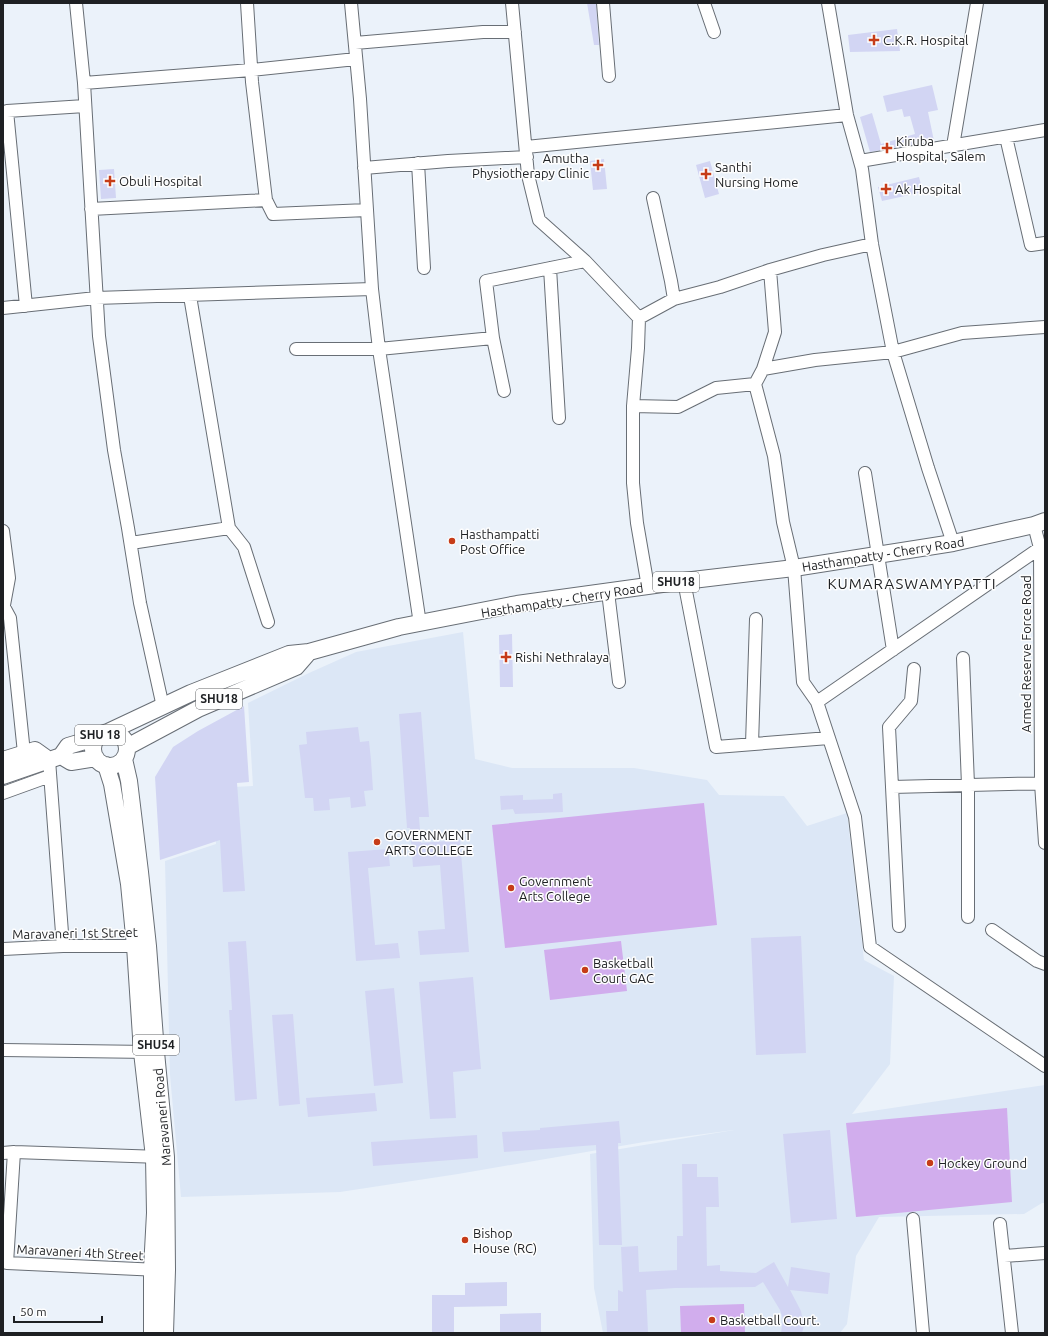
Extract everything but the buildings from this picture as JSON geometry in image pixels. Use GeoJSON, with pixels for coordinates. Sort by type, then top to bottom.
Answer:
{"type":"FeatureCollection","features":[{"type":"Feature","properties":{"kind":"main road","name":"Hasthampatty - Cherry Road"},"geometry":{"type":"LineString","coordinates":[[50,764],[68,746],[103,734],[191,693],[289,654],[310,652],[399,627],[517,604],[684,581],[794,568],[953,544],[1040,523]]}},
{"type":"Feature","properties":{"kind":"main road","name":"SHU18"},"geometry":{"type":"LineString","coordinates":[[125,753],[198,709],[296,667],[310,652]]}},
{"type":"Feature","properties":{"kind":"main road","name":"SHU 18"},"geometry":{"type":"LineString","coordinates":[[103,734],[118,734],[122,737],[125,753],[115,765],[101,761],[94,752],[93,747],[95,741],[103,734]]}},
{"type":"Feature","properties":{"kind":"main road"},"geometry":{"type":"LineString","coordinates":[[3,760],[35,750],[50,764]]}},
{"type":"Feature","properties":{"kind":"main road","name":"Maravaneri Road"},"geometry":{"type":"LineString","coordinates":[[125,753],[130,794],[149,1052],[160,1157],[159,1270],[152,1333]]}},
{"type":"Feature","properties":{"kind":"main road"},"geometry":{"type":"LineString","coordinates":[[3,776],[50,764],[101,761]]}},
{"type":"Feature","properties":{"kind":"main road","name":"Maravaneri Road"},"geometry":{"type":"LineString","coordinates":[[101,761],[112,784],[129,884],[142,946]]}},
{"type":"Feature","properties":{"kind":"main road","name":"Maravaneri Road"},"geometry":{"type":"LineString","coordinates":[[159,1270],[165,1333]]}},
{"type":"Feature","properties":{"kind":"street"},"geometry":{"type":"LineString","coordinates":[[76,3],[84,83],[90,209],[99,336],[114,450],[140,603],[163,707]]}},
{"type":"Feature","properties":{"kind":"street"},"geometry":{"type":"LineString","coordinates":[[246,3],[251,70],[266,200],[273,214],[367,210]]}},
{"type":"Feature","properties":{"kind":"street"},"geometry":{"type":"LineString","coordinates":[[351,3],[372,289],[379,348],[420,624]]}},
{"type":"Feature","properties":{"kind":"street"},"geometry":{"type":"LineString","coordinates":[[512,3],[528,175],[539,220],[585,261],[639,318],[633,406],[633,483],[637,523],[648,587]]}},
{"type":"Feature","properties":{"kind":"street"},"geometry":{"type":"LineString","coordinates":[[603,3],[609,76]]}},
{"type":"Feature","properties":{"kind":"street"},"geometry":{"type":"LineString","coordinates":[[704,3],[714,32]]}},
{"type":"Feature","properties":{"kind":"street"},"geometry":{"type":"LineString","coordinates":[[828,3],[847,115],[862,169],[872,244],[893,352],[953,544]]}},
{"type":"Feature","properties":{"kind":"street"},"geometry":{"type":"LineString","coordinates":[[953,146],[977,3]]}},
{"type":"Feature","properties":{"kind":"street"},"geometry":{"type":"LineString","coordinates":[[355,43],[483,32],[515,32]]}},
{"type":"Feature","properties":{"kind":"street"},"geometry":{"type":"LineString","coordinates":[[84,83],[251,70],[356,59]]}},
{"type":"Feature","properties":{"kind":"street"},"geometry":{"type":"LineString","coordinates":[[26,306],[6,127],[6,111],[85,106]]}},
{"type":"Feature","properties":{"kind":"street"},"geometry":{"type":"LineString","coordinates":[[364,168],[526,152],[847,115]]}},
{"type":"Feature","properties":{"kind":"street"},"geometry":{"type":"LineString","coordinates":[[860,161],[1045,130]]}},
{"type":"Feature","properties":{"kind":"street"},"geometry":{"type":"LineString","coordinates":[[1006,137],[1031,245],[1045,243]]}},
{"type":"Feature","properties":{"kind":"street"},"geometry":{"type":"LineString","coordinates":[[418,163],[424,268]]}},
{"type":"Feature","properties":{"kind":"street"},"geometry":{"type":"LineString","coordinates":[[653,198],[674,299]]}},
{"type":"Feature","properties":{"kind":"street"},"geometry":{"type":"LineString","coordinates":[[90,209],[266,200]]}},
{"type":"Feature","properties":{"kind":"street"},"geometry":{"type":"LineString","coordinates":[[639,318],[674,299],[720,288],[770,270],[823,255],[872,244]]}},
{"type":"Feature","properties":{"kind":"street"},"geometry":{"type":"LineString","coordinates":[[504,391],[493,338],[486,281],[585,261]]}},
{"type":"Feature","properties":{"kind":"street"},"geometry":{"type":"LineString","coordinates":[[550,268],[559,418]]}},
{"type":"Feature","properties":{"kind":"street"},"geometry":{"type":"LineString","coordinates":[[770,270],[775,332],[763,369],[755,384],[774,456],[783,522],[794,568],[803,682],[817,702],[854,818],[870,948],[1045,1066]]}},
{"type":"Feature","properties":{"kind":"street"},"geometry":{"type":"LineString","coordinates":[[3,308],[96,298],[372,289]]}},
{"type":"Feature","properties":{"kind":"street"},"geometry":{"type":"LineString","coordinates":[[190,296],[229,528],[244,547],[268,622]]}},
{"type":"Feature","properties":{"kind":"street"},"geometry":{"type":"LineString","coordinates":[[763,369],[815,360],[893,352],[962,333],[1045,327]]}},
{"type":"Feature","properties":{"kind":"street"},"geometry":{"type":"LineString","coordinates":[[296,349],[379,348],[493,338]]}},
{"type":"Feature","properties":{"kind":"street"},"geometry":{"type":"LineString","coordinates":[[633,406],[678,407],[716,388],[755,384]]}},
{"type":"Feature","properties":{"kind":"street"},"geometry":{"type":"LineString","coordinates":[[866,473],[893,650]]}},
{"type":"Feature","properties":{"kind":"street","name":"Armed Reserve Force Road"},"geometry":{"type":"LineString","coordinates":[[1040,523],[1045,843]]}},
{"type":"Feature","properties":{"kind":"street"},"geometry":{"type":"LineString","coordinates":[[131,544],[229,528]]}},
{"type":"Feature","properties":{"kind":"street"},"geometry":{"type":"LineString","coordinates":[[3,531],[9,578],[3,605],[10,618],[24,753]]}},
{"type":"Feature","properties":{"kind":"street"},"geometry":{"type":"LineString","coordinates":[[817,702],[1040,548]]}},
{"type":"Feature","properties":{"kind":"street"},"geometry":{"type":"LineString","coordinates":[[684,581],[716,747],[829,738]]}},
{"type":"Feature","properties":{"kind":"street"},"geometry":{"type":"LineString","coordinates":[[608,592],[619,682]]}},
{"type":"Feature","properties":{"kind":"street"},"geometry":{"type":"LineString","coordinates":[[752,744],[756,619]]}},
{"type":"Feature","properties":{"kind":"street"},"geometry":{"type":"LineString","coordinates":[[963,658],[968,785],[968,917]]}},
{"type":"Feature","properties":{"kind":"street"},"geometry":{"type":"LineString","coordinates":[[898,926],[888,727],[912,701],[914,669]]}},
{"type":"Feature","properties":{"kind":"street"},"geometry":{"type":"LineString","coordinates":[[3,793],[50,764],[63,946]]}},
{"type":"Feature","properties":{"kind":"street"},"geometry":{"type":"LineString","coordinates":[[892,787],[1043,783]]}},
{"type":"Feature","properties":{"kind":"street"},"geometry":{"type":"LineString","coordinates":[[992,930],[1037,961],[1045,964]]}},
{"type":"Feature","properties":{"kind":"street","name":"Maravaneri 1st Street"},"geometry":{"type":"LineString","coordinates":[[3,949],[63,946],[142,946]]}},
{"type":"Feature","properties":{"kind":"street"},"geometry":{"type":"LineString","coordinates":[[3,1050],[149,1052]]}},
{"type":"Feature","properties":{"kind":"street"},"geometry":{"type":"LineString","coordinates":[[9,1152],[160,1157]]}},
{"type":"Feature","properties":{"kind":"street","name":"Maravaneri 4th Street"},"geometry":{"type":"LineString","coordinates":[[9,1152],[7,1263],[159,1270]]}},
{"type":"Feature","properties":{"kind":"street"},"geometry":{"type":"LineString","coordinates":[[913,1219],[923,1333]]}},
{"type":"Feature","properties":{"kind":"street"},"geometry":{"type":"LineString","coordinates":[[1000,1224],[1012,1333]]}},
{"type":"Feature","properties":{"kind":"street"},"geometry":{"type":"LineString","coordinates":[[1004,1256],[1045,1253]]}},
{"type":"Feature","properties":{"kind":"shaded area","name":"Government Arts College"},"geometry":{"type":"Polygon","coordinates":[[[463,632],[475,759],[512,768],[634,768],[707,780],[719,795],[784,796],[807,826],[847,813],[864,960],[894,976],[890,1064],[852,1114],[1045,1085],[1045,1203],[1042,1203],[1024,1214],[879,1217],[856,1256],[847,1324],[840,1333],[603,1333],[594,1288],[590,1154],[734,1130],[644,1142],[458,1174],[340,1192],[181,1197],[170,1075],[165,861],[216,844],[213,788],[253,786],[248,703],[356,652],[463,632]]]}},
{"type":"Feature","properties":{"kind":"shaded area"},"geometry":{"type":"Polygon","coordinates":[[[704,803],[717,925],[505,948],[492,825],[704,803]]]}},
{"type":"Feature","properties":{"kind":"shaded area","name":"Basketball Court GAC"},"geometry":{"type":"Polygon","coordinates":[[[621,941],[627,991],[550,1000],[544,950],[621,941]]]}},
{"type":"Feature","properties":{"kind":"shaded area","name":"Hockey Ground"},"geometry":{"type":"Polygon","coordinates":[[[1007,1108],[1012,1202],[856,1217],[846,1123],[1007,1108]]]}},
{"type":"Feature","properties":{"kind":"shaded area","name":"Basketball Court."},"geometry":{"type":"Polygon","coordinates":[[[744,1304],[745,1333],[681,1333],[680,1306],[744,1304]]]}},
{"type":"Feature","properties":{"kind":"place","name":"C.K.R. Hospital"},"geometry":{"type":"Point","coordinates":[874,40]}},
{"type":"Feature","properties":{"kind":"place","name":"Kiruba Hospital, Salem"},"geometry":{"type":"Point","coordinates":[887,148]}},
{"type":"Feature","properties":{"kind":"place","name":"Amutha Physiotherapy Clinic"},"geometry":{"type":"Point","coordinates":[598,165]}},
{"type":"Feature","properties":{"kind":"place","name":"Santhi Nursing Home"},"geometry":{"type":"Point","coordinates":[706,174]}},
{"type":"Feature","properties":{"kind":"place","name":"Obuli Hospital"},"geometry":{"type":"Point","coordinates":[110,181]}},
{"type":"Feature","properties":{"kind":"place","name":"Ak Hospital"},"geometry":{"type":"Point","coordinates":[886,189]}},
{"type":"Feature","properties":{"kind":"place","name":"Hasthampatti Post Office"},"geometry":{"type":"Point","coordinates":[452,541]}},
{"type":"Feature","properties":{"kind":"place","name":"Rishi Nethralaya"},"geometry":{"type":"Point","coordinates":[506,657]}},
{"type":"Feature","properties":{"kind":"place","name":"GOVERNMENT ARTS COLLEGE"},"geometry":{"type":"Point","coordinates":[377,842]}},
{"type":"Feature","properties":{"kind":"place","name":"Government Arts College"},"geometry":{"type":"Point","coordinates":[511,888]}},
{"type":"Feature","properties":{"kind":"place","name":"Basketball Court GAC"},"geometry":{"type":"Point","coordinates":[585,970]}},
{"type":"Feature","properties":{"kind":"place","name":"Hockey Ground"},"geometry":{"type":"Point","coordinates":[930,1163]}},
{"type":"Feature","properties":{"kind":"place","name":"Bishop House (RC)"},"geometry":{"type":"Point","coordinates":[465,1240]}},
{"type":"Feature","properties":{"kind":"place","name":"Basketball Court."},"geometry":{"type":"Point","coordinates":[712,1320]}},
{"type":"Feature","properties":{"kind":"district","name":"KUMARASWAMYPATTI"},"geometry":{"type":"Point","coordinates":[912,584]}}]}
